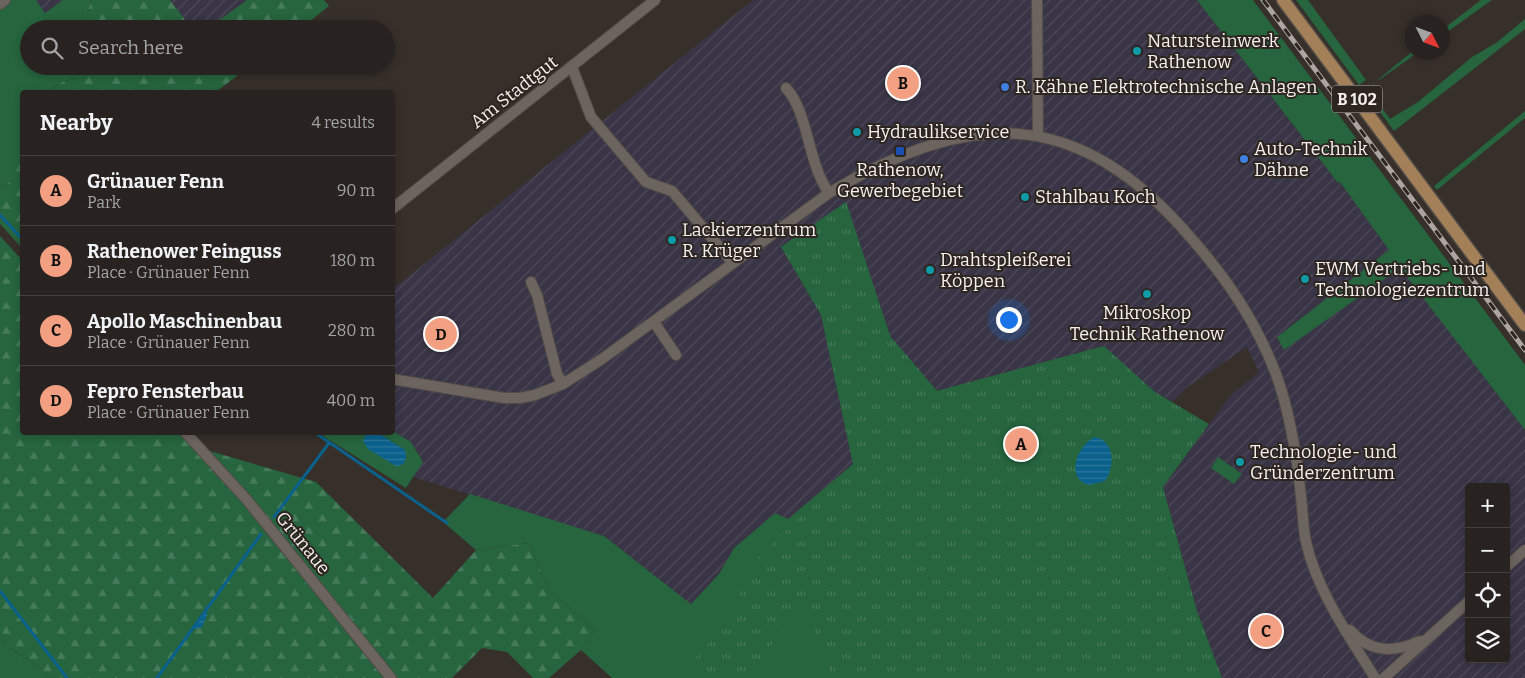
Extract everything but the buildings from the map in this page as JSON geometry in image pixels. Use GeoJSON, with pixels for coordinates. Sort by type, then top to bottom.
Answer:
{"type":"FeatureCollection","features":[{"type":"Feature","properties":{"kind":"main road","name":"B 102"},"geometry":{"type":"LineString","coordinates":[[1283,0],[1525,325]]}},
{"type":"Feature","properties":{"kind":"street"},"geometry":{"type":"LineString","coordinates":[[0,4],[5,0]]}},
{"type":"Feature","properties":{"kind":"street","name":"Am Stadtgut"},"geometry":{"type":"LineString","coordinates":[[395,207],[655,0]]}},
{"type":"Feature","properties":{"kind":"street"},"geometry":{"type":"LineString","coordinates":[[1037,0],[1038,136]]}},
{"type":"Feature","properties":{"kind":"street"},"geometry":{"type":"LineString","coordinates":[[572,67],[591,117],[646,182],[672,190],[733,264]]}},
{"type":"Feature","properties":{"kind":"street"},"geometry":{"type":"LineString","coordinates":[[786,88],[798,106],[814,163],[829,193]]}},
{"type":"Feature","properties":{"kind":"street"},"geometry":{"type":"LineString","coordinates":[[395,380],[504,398],[520,398],[535,395],[563,384],[583,373],[829,193],[898,156],[939,141],[974,134],[1038,136],[1076,147],[1127,176],[1186,231],[1239,297],[1257,329],[1283,395],[1295,450],[1306,544],[1316,574],[1375,678]]}},
{"type":"Feature","properties":{"kind":"street"},"geometry":{"type":"LineString","coordinates":[[532,282],[557,374],[563,384]]}},
{"type":"Feature","properties":{"kind":"street"},"geometry":{"type":"LineString","coordinates":[[654,322],[676,355]]}},
{"type":"Feature","properties":{"kind":"street","name":"Grünaue"},"geometry":{"type":"LineString","coordinates":[[187,435],[247,500],[391,678]]}},
{"type":"Feature","properties":{"kind":"street"},"geometry":{"type":"LineString","coordinates":[[1510,563],[1525,550]]}},
{"type":"Feature","properties":{"kind":"street"},"geometry":{"type":"LineString","coordinates":[[1384,678],[1465,605]]}},
{"type":"Feature","properties":{"kind":"street"},"geometry":{"type":"LineString","coordinates":[[1340,618],[1356,637],[1383,650],[1400,649],[1427,638]]}},
{"type":"Feature","properties":{"kind":"shaded area"},"geometry":{"type":"Polygon","coordinates":[[[36,0],[63,0],[45,13],[36,0]]]}},
{"type":"Feature","properties":{"kind":"shaded area"},"geometry":{"type":"Polygon","coordinates":[[[170,0],[247,0],[219,20],[185,20],[170,0]]]}},
{"type":"Feature","properties":{"kind":"shaded area"},"geometry":{"type":"Polygon","coordinates":[[[753,0],[1197,0],[1338,183],[1340,182],[1389,250],[1277,337],[1284,349],[1400,267],[1525,430],[1525,678],[1222,678],[1197,611],[1163,487],[1230,396],[1259,372],[1247,347],[1185,389],[1172,402],[1155,392],[1104,346],[937,391],[890,336],[846,203],[799,278],[821,315],[853,464],[788,519],[775,513],[734,548],[719,574],[691,604],[604,536],[413,477],[423,461],[411,442],[395,432],[395,287],[753,0]]]}},
{"type":"Feature","properties":{"kind":"green space"},"geometry":{"type":"Polygon","coordinates":[[[0,0],[36,0],[45,13],[63,0],[91,0],[86,20],[20,20],[20,75],[77,75],[74,79],[64,81],[50,90],[20,90],[20,165],[13,168],[13,180],[0,187],[0,0]]]}},
{"type":"Feature","properties":{"kind":"green space"},"geometry":{"type":"Polygon","coordinates":[[[91,0],[170,0],[185,20],[86,20],[91,0]]]}},
{"type":"Feature","properties":{"kind":"green space"},"geometry":{"type":"Polygon","coordinates":[[[247,0],[324,0],[329,6],[311,20],[219,20],[247,0]]]}},
{"type":"Feature","properties":{"kind":"green space"},"geometry":{"type":"Polygon","coordinates":[[[1197,0],[1253,0],[1525,365],[1525,430],[1400,268],[1284,350],[1277,337],[1389,250],[1340,182],[1338,183],[1197,0]]]}},
{"type":"Feature","properties":{"kind":"green space"},"geometry":{"type":"Polygon","coordinates":[[[1296,0],[1308,0],[1366,80],[1359,85],[1296,0]]]}},
{"type":"Feature","properties":{"kind":"green space"},"geometry":{"type":"Polygon","coordinates":[[[1481,0],[1492,0],[1450,30],[1450,24],[1481,0]]]}},
{"type":"Feature","properties":{"kind":"green space"},"geometry":{"type":"Polygon","coordinates":[[[1525,19],[1525,29],[1394,131],[1366,93],[1372,87],[1370,92],[1390,119],[1418,102],[1472,57],[1496,43],[1525,19]]]}},
{"type":"Feature","properties":{"kind":"green space"},"geometry":{"type":"Polygon","coordinates":[[[1405,58],[1405,60],[1407,60],[1376,82],[1405,58]]]}},
{"type":"Feature","properties":{"kind":"green space"},"geometry":{"type":"Polygon","coordinates":[[[77,75],[238,75],[219,90],[50,90],[64,81],[74,79],[77,75]]]}},
{"type":"Feature","properties":{"kind":"green space"},"geometry":{"type":"Polygon","coordinates":[[[1525,111],[1525,118],[1437,190],[1434,186],[1525,111]]]}},
{"type":"Feature","properties":{"kind":"green space"},"geometry":{"type":"Polygon","coordinates":[[[17,160],[20,162],[20,227],[0,219],[0,187],[13,180],[13,168],[17,160]]]}},
{"type":"Feature","properties":{"kind":"green space"},"geometry":{"type":"Polygon","coordinates":[[[846,202],[890,336],[937,391],[1104,346],[863,418],[844,678],[612,678],[581,650],[590,639],[594,630],[548,589],[529,543],[476,550],[443,522],[470,494],[604,536],[691,604],[719,574],[734,548],[775,513],[788,519],[853,464],[829,344],[849,323],[781,247],[846,202]]]}},
{"type":"Feature","properties":{"kind":"green space"},"geometry":{"type":"Polygon","coordinates":[[[846,202],[890,336],[937,391],[1104,346],[1155,392],[1209,424],[1163,487],[1197,611],[1222,678],[833,678],[803,604],[746,678],[678,678],[734,613],[747,569],[853,464],[821,315],[781,247],[846,202]]]}},
{"type":"Feature","properties":{"kind":"green space"},"geometry":{"type":"Polygon","coordinates":[[[0,219],[20,227],[20,246],[0,224],[0,219]]]}},
{"type":"Feature","properties":{"kind":"green space"},"geometry":{"type":"Polygon","coordinates":[[[0,236],[20,258],[20,435],[181,435],[242,500],[388,678],[49,678],[39,667],[0,639],[0,236]]]}},
{"type":"Feature","properties":{"kind":"green space"},"geometry":{"type":"Polygon","coordinates":[[[395,432],[411,442],[423,462],[406,488],[323,436],[372,435],[405,450],[381,435],[395,435],[395,432]]]}},
{"type":"Feature","properties":{"kind":"green space"},"geometry":{"type":"Polygon","coordinates":[[[203,449],[316,482],[433,598],[476,550],[529,543],[548,589],[594,630],[590,639],[581,650],[549,678],[533,678],[507,652],[482,648],[452,678],[395,678],[203,449]]]}},
{"type":"Feature","properties":{"kind":"green space"},"geometry":{"type":"Polygon","coordinates":[[[1218,457],[1242,474],[1234,484],[1211,468],[1218,457]]]}},
{"type":"Feature","properties":{"kind":"green space"},"geometry":{"type":"Polygon","coordinates":[[[0,639],[39,667],[49,678],[0,678],[0,639]]]}},
{"type":"Feature","properties":{"kind":"water"},"geometry":{"type":"Polygon","coordinates":[[[366,435],[381,435],[405,450],[406,459],[402,465],[396,466],[368,449],[363,441],[366,435]]]}},
{"type":"Feature","properties":{"kind":"water"},"geometry":{"type":"Polygon","coordinates":[[[1095,437],[1102,439],[1110,449],[1112,462],[1105,481],[1089,485],[1081,482],[1077,476],[1075,469],[1076,461],[1083,447],[1095,437]]]}},
{"type":"Feature","properties":{"kind":"water"},"geometry":{"type":"Polygon","coordinates":[[[208,613],[202,627],[195,629],[194,627],[203,614],[208,613]]]}},
{"type":"Feature","properties":{"kind":"waterway"},"geometry":{"type":"LineString","coordinates":[[0,215],[20,237]]}},
{"type":"Feature","properties":{"kind":"waterway"},"geometry":{"type":"LineString","coordinates":[[318,435],[447,523]]}},
{"type":"Feature","properties":{"kind":"waterway"},"geometry":{"type":"LineString","coordinates":[[274,517],[329,443]]}},
{"type":"Feature","properties":{"kind":"waterway"},"geometry":{"type":"LineString","coordinates":[[157,678],[261,534]]}},
{"type":"Feature","properties":{"kind":"waterway"},"geometry":{"type":"LineString","coordinates":[[0,591],[67,678]]}},
{"type":"Feature","properties":{"kind":"railway"},"geometry":{"type":"LineString","coordinates":[[1263,0],[1525,350]]}},
{"type":"Feature","properties":{"kind":"place","name":"Natursteinwerk Rathenow"},"geometry":{"type":"Point","coordinates":[1137,51]}},
{"type":"Feature","properties":{"kind":"place","name":"Rathenower Feinguss"},"geometry":{"type":"Point","coordinates":[903,83]}},
{"type":"Feature","properties":{"kind":"place","name":"R. Kähne Elektrotechnische Anlagen"},"geometry":{"type":"Point","coordinates":[1005,87]}},
{"type":"Feature","properties":{"kind":"place","name":"Hydraulikservice"},"geometry":{"type":"Point","coordinates":[857,132]}},
{"type":"Feature","properties":{"kind":"place","name":"Rathenow, Gewerbegebiet"},"geometry":{"type":"Point","coordinates":[900,151]}},
{"type":"Feature","properties":{"kind":"place","name":"Auto-Technik Dähne"},"geometry":{"type":"Point","coordinates":[1244,159]}},
{"type":"Feature","properties":{"kind":"place","name":"Stahlbau Koch"},"geometry":{"type":"Point","coordinates":[1025,197]}},
{"type":"Feature","properties":{"kind":"place","name":"Lackierzentrum R. Krüger"},"geometry":{"type":"Point","coordinates":[672,240]}},
{"type":"Feature","properties":{"kind":"place","name":"Drahtspleißerei Köppen"},"geometry":{"type":"Point","coordinates":[930,270]}},
{"type":"Feature","properties":{"kind":"place","name":"EWM Vertriebs- und Technologiezentrum"},"geometry":{"type":"Point","coordinates":[1305,279]}},
{"type":"Feature","properties":{"kind":"place","name":"Mikroskop Technik Rathenow"},"geometry":{"type":"Point","coordinates":[1147,294]}},
{"type":"Feature","properties":{"kind":"place","name":"Fepro Fensterbau"},"geometry":{"type":"Point","coordinates":[441,334]}},
{"type":"Feature","properties":{"kind":"place","name":"Grünauer Fenn"},"geometry":{"type":"Point","coordinates":[1021,444]}},
{"type":"Feature","properties":{"kind":"place","name":"Technologie- und Gründerzentrum"},"geometry":{"type":"Point","coordinates":[1240,462]}},
{"type":"Feature","properties":{"kind":"place","name":"Apollo Maschinenbau"},"geometry":{"type":"Point","coordinates":[1266,631]}}]}
